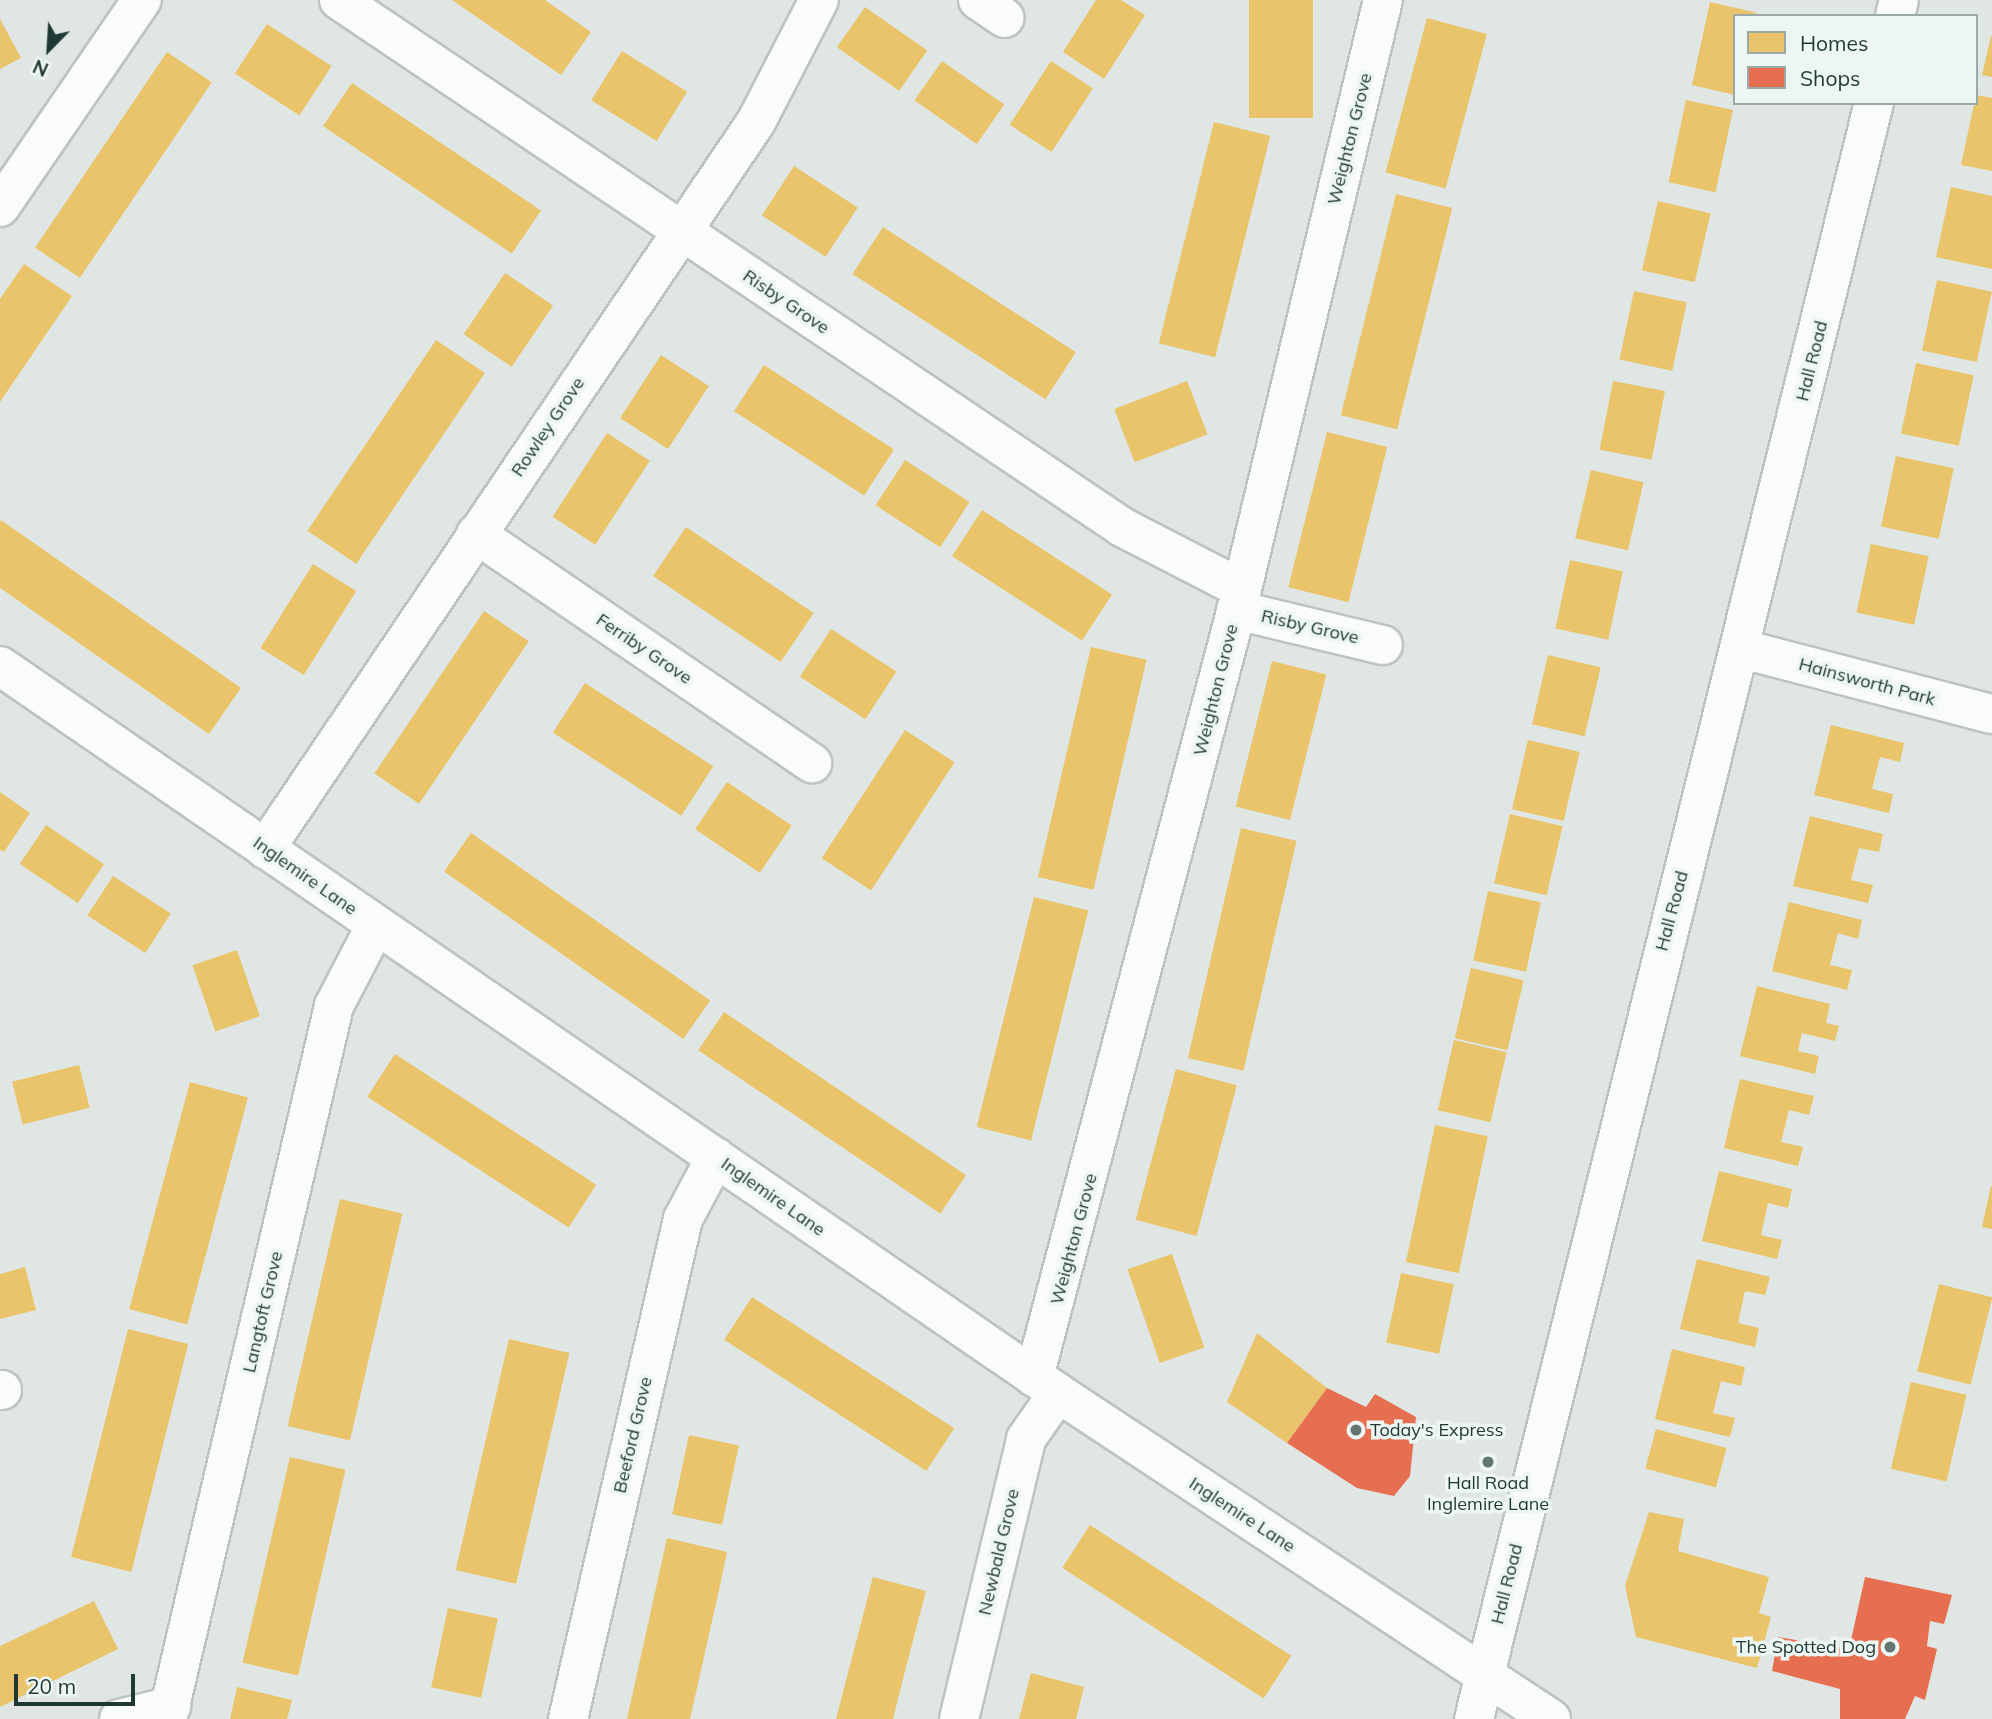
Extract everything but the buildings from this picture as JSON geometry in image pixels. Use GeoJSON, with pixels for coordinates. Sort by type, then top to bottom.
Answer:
{"type":"FeatureCollection","features":[{"type":"Feature","properties":{"kind":"street"},"geometry":{"type":"LineString","coordinates":[[0,206],[142,0]]}},
{"type":"Feature","properties":{"kind":"street","name":"Risby Grove"},"geometry":{"type":"LineString","coordinates":[[339,0],[1122,527],[1239,599],[1383,645]]}},
{"type":"Feature","properties":{"kind":"street","name":"Rowley Grove"},"geometry":{"type":"LineString","coordinates":[[265,849],[679,231],[756,122],[819,0]]}},
{"type":"Feature","properties":{"kind":"street","name":"Weighton Grove"},"geometry":{"type":"LineString","coordinates":[[1046,1385],[1383,0]]}},
{"type":"Feature","properties":{"kind":"street","name":"Hall Road"},"geometry":{"type":"LineString","coordinates":[[1474,1719],[1742,649],[1874,105]]}},
{"type":"Feature","properties":{"kind":"street","name":"Ferriby Grove"},"geometry":{"type":"LineString","coordinates":[[476,534],[812,764]]}},
{"type":"Feature","properties":{"kind":"street","name":"Hainsworth Park"},"geometry":{"type":"LineString","coordinates":[[1742,649],[1992,714]]}},
{"type":"Feature","properties":{"kind":"street","name":"Inglemire Lane"},"geometry":{"type":"LineString","coordinates":[[0,666],[1046,1385],[1485,1671],[1551,1719]]}},
{"type":"Feature","properties":{"kind":"street","name":"Langtoft Grove"},"geometry":{"type":"LineString","coordinates":[[119,1719],[169,1712],[334,1006],[376,925]]}},
{"type":"Feature","properties":{"kind":"street","name":"Beeford Grove"},"geometry":{"type":"LineString","coordinates":[[568,1719],[683,1219],[716,1157]]}},
{"type":"Feature","properties":{"kind":"street","name":"Newbald Grove"},"geometry":{"type":"LineString","coordinates":[[959,1719],[1026,1439],[1046,1385]]}},
{"type":"Feature","properties":{"kind":"place","name":"Today's Express"},"geometry":{"type":"Point","coordinates":[1356,1430]}},
{"type":"Feature","properties":{"kind":"place","name":"Hall Road Inglemire Lane"},"geometry":{"type":"Point","coordinates":[1488,1462]}},
{"type":"Feature","properties":{"kind":"place","name":"The Spotted Dog"},"geometry":{"type":"Point","coordinates":[1890,1647]}}]}
